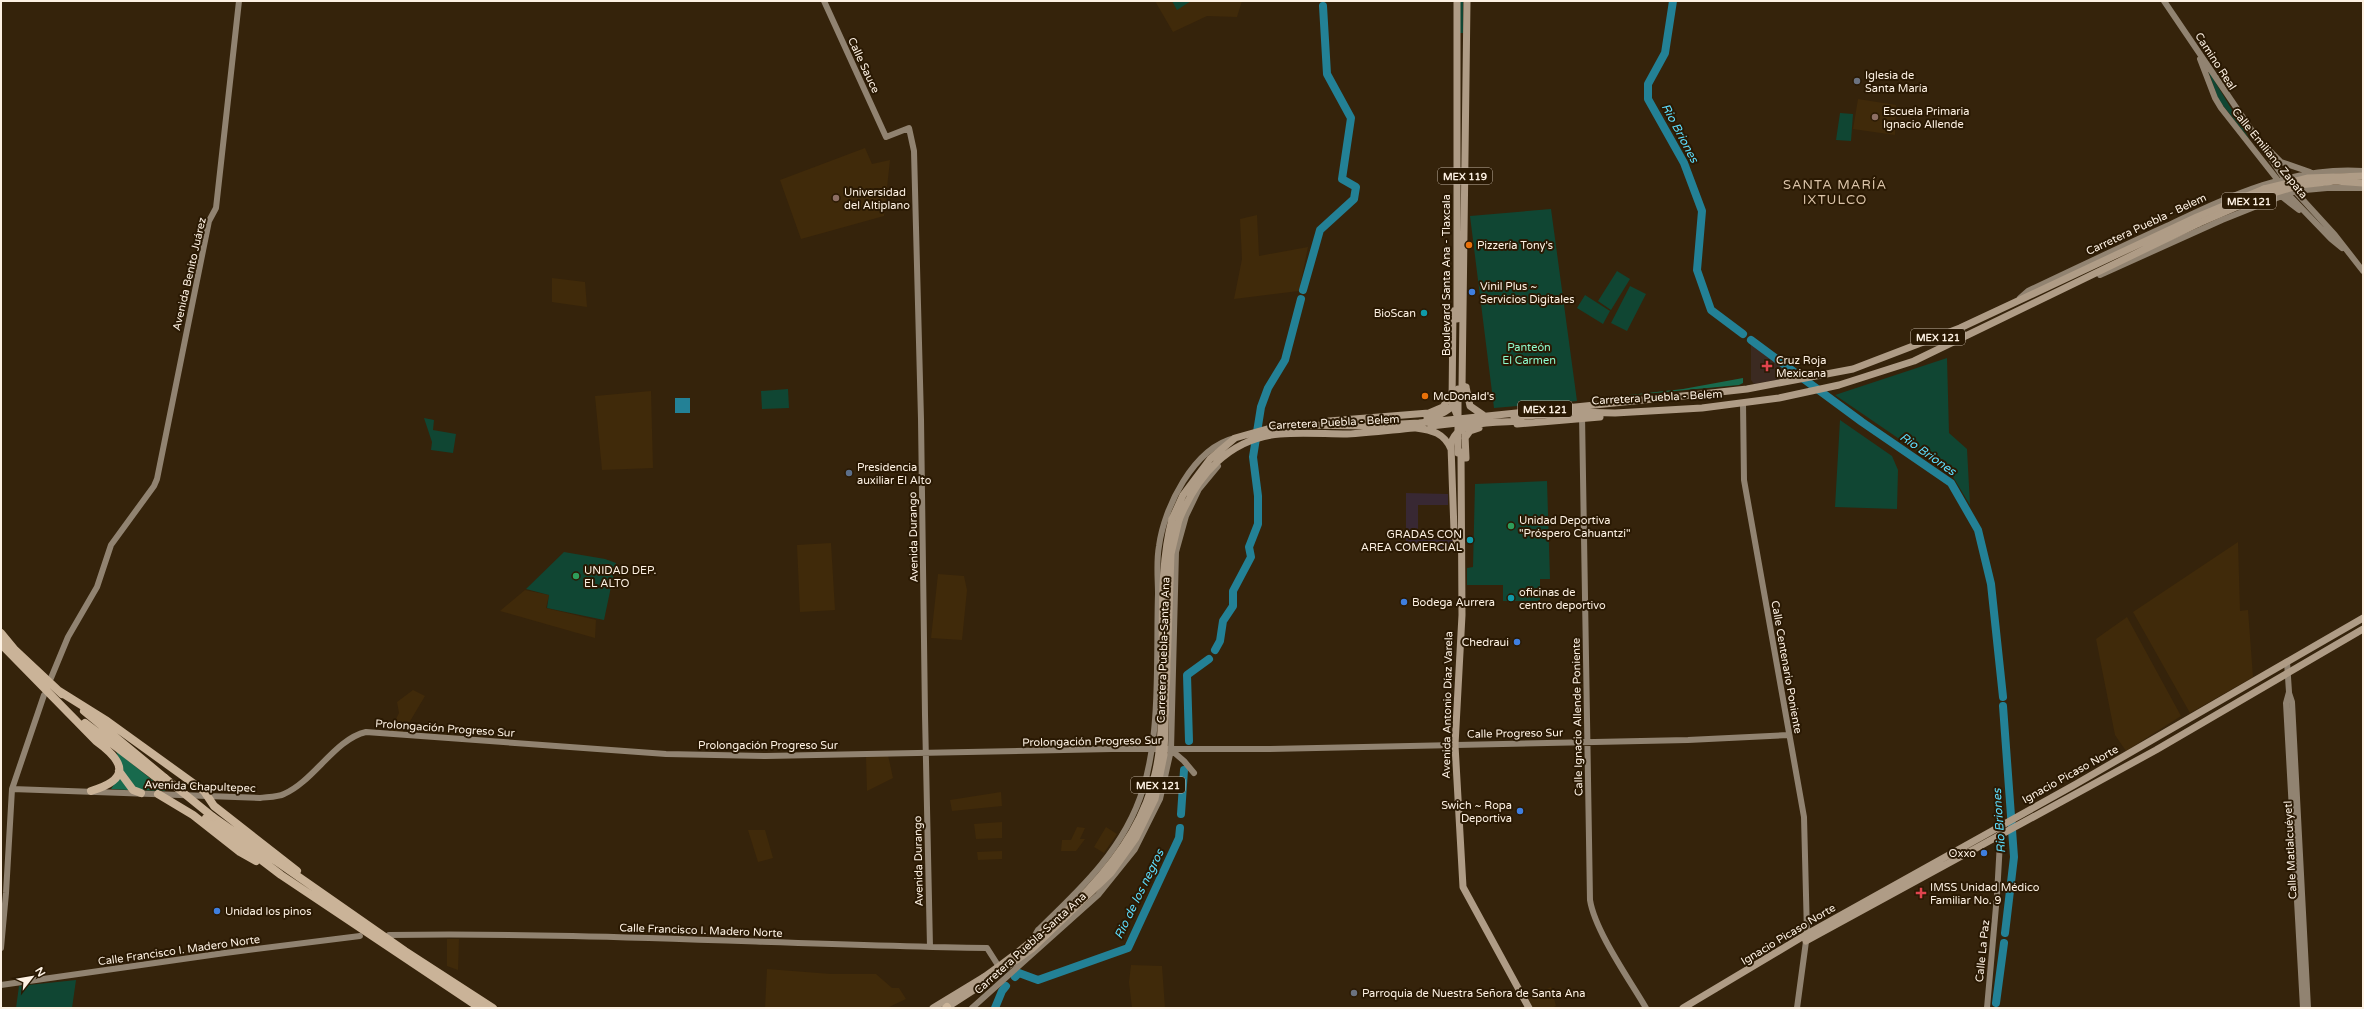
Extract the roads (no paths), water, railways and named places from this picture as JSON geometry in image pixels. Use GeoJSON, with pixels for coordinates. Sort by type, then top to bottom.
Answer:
{"type":"FeatureCollection","features":[{"type":"Feature","properties":{"kind":"highway"},"geometry":{"type":"LineString","coordinates":[[1,633],[59,692],[163,780]]}},
{"type":"Feature","properties":{"kind":"highway"},"geometry":{"type":"LineString","coordinates":[[1,644],[96,741],[112,753],[118,761],[119,771],[115,781],[109,786],[91,791]]}},
{"type":"Feature","properties":{"kind":"highway"},"geometry":{"type":"LineString","coordinates":[[59,692],[107,721],[208,796],[214,806],[287,861],[320,892]]}},
{"type":"Feature","properties":{"kind":"highway"},"geometry":{"type":"LineString","coordinates":[[62,706],[163,780],[281,875]]}},
{"type":"Feature","properties":{"kind":"highway"},"geometry":{"type":"LineString","coordinates":[[119,771],[133,790],[141,793]]}},
{"type":"Feature","properties":{"kind":"highway"},"geometry":{"type":"LineString","coordinates":[[158,794],[193,815],[240,852],[281,875],[480,1008]]}},
{"type":"Feature","properties":{"kind":"highway"},"geometry":{"type":"LineString","coordinates":[[210,817],[493,1008]]}},
{"type":"Feature","properties":{"kind":"main road","name":"Boulevard Santa Ana - Tlaxcala"},"geometry":{"type":"LineString","coordinates":[[1457,1],[1456,83],[1460,270]]}},
{"type":"Feature","properties":{"kind":"main road","name":"Boulevard Santa Ana - Tlaxcala"},"geometry":{"type":"LineString","coordinates":[[1457,449],[1460,270],[1467,83],[1467,1]]}},
{"type":"Feature","properties":{"kind":"main road"},"geometry":{"type":"LineString","coordinates":[[1456,83],[1467,83]]}},
{"type":"Feature","properties":{"kind":"main road","name":"Carretera Puebla - Belem"},"geometry":{"type":"LineString","coordinates":[[1582,415],[1676,410],[1743,403],[1810,392],[1880,373],[1914,361],[2021,309],[2056,287],[2264,189],[2308,178],[2363,176]]}},
{"type":"Feature","properties":{"kind":"main road","name":"Carretera Puebla - Belem"},"geometry":{"type":"LineString","coordinates":[[1268,432],[1348,434],[1462,424],[1484,416],[1702,394],[1799,380],[1853,369],[1960,328],[2014,302],[2056,287],[2206,220],[2280,189],[2325,182],[2363,182]]}},
{"type":"Feature","properties":{"kind":"main road"},"geometry":{"type":"LineString","coordinates":[[1310,433],[1363,422],[1433,417],[1453,406],[1459,389]]}},
{"type":"Feature","properties":{"kind":"main road"},"geometry":{"type":"LineString","coordinates":[[1459,389],[1453,406],[1462,424],[1465,438]]}},
{"type":"Feature","properties":{"kind":"main road"},"geometry":{"type":"LineString","coordinates":[[1459,389],[1470,406],[1484,416]]}},
{"type":"Feature","properties":{"kind":"main road"},"geometry":{"type":"LineString","coordinates":[[1303,425],[1321,421],[1428,414],[1443,406],[1459,389]]}},
{"type":"Feature","properties":{"kind":"main road"},"geometry":{"type":"LineString","coordinates":[[1702,394],[1696,401],[1698,406],[1702,408]]}},
{"type":"Feature","properties":{"kind":"main road"},"geometry":{"type":"LineString","coordinates":[[1675,397],[1680,403],[1676,410]]}},
{"type":"Feature","properties":{"kind":"main road"},"geometry":{"type":"LineString","coordinates":[[1457,449],[1455,433],[1462,424],[1582,415],[1634,401]]}},
{"type":"Feature","properties":{"kind":"main road"},"geometry":{"type":"LineString","coordinates":[[1457,449],[1469,432],[1462,424]]}},
{"type":"Feature","properties":{"kind":"main road","name":"Carretera Puebla - Belem"},"geometry":{"type":"LineString","coordinates":[[933,1008],[985,979],[1032,949],[1112,873],[1136,838],[1155,799],[1164,756],[1171,554],[1175,520],[1198,482],[1220,458],[1241,442],[1268,432],[1303,425],[1462,424]]}},
{"type":"Feature","properties":{"kind":"main road"},"geometry":{"type":"LineString","coordinates":[[1416,428],[1440,434],[1457,449]]}},
{"type":"Feature","properties":{"kind":"main road","name":"Carretera Puebla - Belem"},"geometry":{"type":"LineString","coordinates":[[947,1008],[985,979],[1077,899],[1112,863],[1134,831],[1150,794],[1159,752],[1164,558],[1183,495],[1195,477],[1210,459],[1235,438],[1241,442]]}},
{"type":"Feature","properties":{"kind":"main road","name":"Avenida Antonio Díaz Varela"},"geometry":{"type":"LineString","coordinates":[[1457,449],[1462,528],[1462,615],[1460,626]]}},
{"type":"Feature","properties":{"kind":"main road","name":"Avenida Antonio Díaz Varela"},"geometry":{"type":"LineString","coordinates":[[1457,449],[1457,592],[1460,626],[1455,745],[1462,887],[1528,1008]]}},
{"type":"Feature","properties":{"kind":"main road","name":"Ignacio Picaso Norte"},"geometry":{"type":"LineString","coordinates":[[1807,938],[2001,824],[2076,784],[2363,618]]}},
{"type":"Feature","properties":{"kind":"main road","name":"Ignacio Picaso Norte"},"geometry":{"type":"LineString","coordinates":[[1683,1008],[1807,938],[2156,750],[2363,629]]}},
{"type":"Feature","properties":{"kind":"street","name":"Avenida Benito Juárez"},"geometry":{"type":"LineString","coordinates":[[51,678],[68,636],[97,586],[111,545],[154,486],[157,479],[209,221],[216,208],[239,1]]}},
{"type":"Feature","properties":{"kind":"street","name":"Calle Sauce"},"geometry":{"type":"LineString","coordinates":[[824,1],[886,137],[909,128]]}},
{"type":"Feature","properties":{"kind":"street","name":"Camino Real"},"geometry":{"type":"LineString","coordinates":[[2164,1],[2240,114],[2281,179],[2294,191]]}},
{"type":"Feature","properties":{"kind":"street","name":"Calle Emiliano Zapata"},"geometry":{"type":"LineString","coordinates":[[2197,51],[2215,98],[2267,166],[2281,179],[2284,195],[2309,216],[2331,239],[2348,252]]}},
{"type":"Feature","properties":{"kind":"street"},"geometry":{"type":"LineString","coordinates":[[2240,114],[2281,162],[2310,172]]}},
{"type":"Feature","properties":{"kind":"street","name":"Avenida Durango"},"geometry":{"type":"LineString","coordinates":[[909,128],[914,151],[922,420],[930,947]]}},
{"type":"Feature","properties":{"kind":"street"},"geometry":{"type":"LineString","coordinates":[[2265,184],[2269,177],[2267,166]]}},
{"type":"Feature","properties":{"kind":"street","name":"Carretera Puebla - Belem"},"geometry":{"type":"LineString","coordinates":[[2014,302],[2028,291],[2109,252],[2190,214],[2265,184],[2310,172],[2338,170],[2363,171]]}},
{"type":"Feature","properties":{"kind":"street","name":"Carretera Puebla - Belem"},"geometry":{"type":"LineString","coordinates":[[2021,309],[2222,220],[2294,191],[2339,187],[2363,188]]}},
{"type":"Feature","properties":{"kind":"street"},"geometry":{"type":"LineString","coordinates":[[2303,202],[2302,197],[2305,189]]}},
{"type":"Feature","properties":{"kind":"street","name":"Calle Emiliano Zapata"},"geometry":{"type":"LineString","coordinates":[[2294,191],[2348,252],[2363,272]]}},
{"type":"Feature","properties":{"kind":"street","name":"Calle Centenario Poniente"},"geometry":{"type":"LineString","coordinates":[[1743,403],[1744,480],[1788,735],[1804,817],[1807,938],[1797,1008]]}},
{"type":"Feature","properties":{"kind":"street","name":"Calle Ignacio Allende Poniente"},"geometry":{"type":"LineString","coordinates":[[1582,415],[1591,909],[1646,1008]]}},
{"type":"Feature","properties":{"kind":"street","name":"Carretera Puebla - Belem"},"geometry":{"type":"LineString","coordinates":[[1031,940],[1109,856],[1124,833],[1137,805],[1150,763],[1154,731],[1158,546],[1168,509],[1190,471],[1206,454],[1226,440],[1235,438]]}},
{"type":"Feature","properties":{"kind":"street","name":"Carretera Puebla-Santa Ana"},"geometry":{"type":"LineString","coordinates":[[972,1008],[1098,895],[1122,867],[1140,840],[1151,818],[1160,799],[1171,750],[1170,736],[1176,552],[1186,516],[1200,489],[1221,462],[1241,442]]}},
{"type":"Feature","properties":{"kind":"street","name":"Calle Matlalcuéyetl"},"geometry":{"type":"LineString","coordinates":[[2287,662],[2289,692],[2292,702],[2308,1008]]}},
{"type":"Feature","properties":{"kind":"street","name":"Calle Matlalcuéyetl"},"geometry":{"type":"LineString","coordinates":[[2289,692],[2286,703],[2303,1008]]}},
{"type":"Feature","properties":{"kind":"street"},"geometry":{"type":"LineString","coordinates":[[1,948],[12,790],[44,695]]}},
{"type":"Feature","properties":{"kind":"street"},"geometry":{"type":"LineString","coordinates":[[1154,709],[1171,709]]}},
{"type":"Feature","properties":{"kind":"street"},"geometry":{"type":"LineString","coordinates":[[1154,731],[1194,773]]}},
{"type":"Feature","properties":{"kind":"street","name":"Prolongación Progreso Sur"},"geometry":{"type":"LineString","coordinates":[[366,732],[666,754],[798,756],[927,752],[1171,750]]}},
{"type":"Feature","properties":{"kind":"street","name":"Avenida Chapultepec"},"geometry":{"type":"LineString","coordinates":[[12,790],[91,791],[260,798],[284,794],[296,787],[346,743],[358,734],[366,732]]}},
{"type":"Feature","properties":{"kind":"street","name":"Calle Progreso Sur"},"geometry":{"type":"LineString","coordinates":[[1171,750],[1688,740],[1788,735]]}},
{"type":"Feature","properties":{"kind":"street"},"geometry":{"type":"LineString","coordinates":[[1168,764],[1152,749],[1170,736]]}},
{"type":"Feature","properties":{"kind":"street"},"geometry":{"type":"LineString","coordinates":[[1150,763],[1171,750]]}},
{"type":"Feature","properties":{"kind":"street"},"geometry":{"type":"LineString","coordinates":[[1137,805],[1144,816],[1151,818]]}},
{"type":"Feature","properties":{"kind":"street","name":"Calle La Paz"},"geometry":{"type":"LineString","coordinates":[[1987,1008],[1997,895],[2001,824]]}},
{"type":"Feature","properties":{"kind":"street"},"geometry":{"type":"LineString","coordinates":[[1124,833],[1128,831],[1136,832],[1140,840]]}},
{"type":"Feature","properties":{"kind":"street","name":"Calle Francisco I. Madero Norte"},"geometry":{"type":"LineString","coordinates":[[389,935],[641,938],[987,948],[1006,977]]}},
{"type":"Feature","properties":{"kind":"street","name":"Calle Francisco I. Madero Norte"},"geometry":{"type":"LineString","coordinates":[[1,985],[225,952],[360,936]]}},
{"type":"Feature","properties":{"kind":"water"},"geometry":{"type":"Polygon","coordinates":[[[675,398],[690,398],[690,413],[675,413],[675,398]]]}},
{"type":"Feature","properties":{"kind":"waterway","name":"Rio Briones"},"geometry":{"type":"LineString","coordinates":[[1673,1],[1665,53],[1648,84],[1648,99],[1684,163],[1702,211],[1697,270],[1711,310],[1743,334]]}},
{"type":"Feature","properties":{"kind":"waterway","name":"Rio de los negros"},"geometry":{"type":"LineString","coordinates":[[1303,290],[1320,230],[1354,199],[1356,187],[1342,179],[1351,118],[1327,74],[1323,6]]}},
{"type":"Feature","properties":{"kind":"waterway","name":"Rio de los negros"},"geometry":{"type":"LineString","coordinates":[[1215,650],[1220,641],[1223,621],[1233,606],[1233,591],[1251,557],[1249,547],[1258,524],[1258,496],[1253,457],[1261,407],[1268,388],[1285,360],[1301,299]]}},
{"type":"Feature","properties":{"kind":"waterway","name":"Rio Briones"},"geometry":{"type":"LineString","coordinates":[[1751,340],[1862,422],[1951,483],[1978,530],[1991,584],[2003,697]]}},
{"type":"Feature","properties":{"kind":"waterway","name":"Rio de los negros"},"geometry":{"type":"LineString","coordinates":[[1189,741],[1187,675],[1209,659]]}},
{"type":"Feature","properties":{"kind":"waterway","name":"Rio Briones"},"geometry":{"type":"LineString","coordinates":[[2003,706],[2014,857],[2005,933]]}},
{"type":"Feature","properties":{"kind":"waterway","name":"Rio de los negros"},"geometry":{"type":"LineString","coordinates":[[1181,814],[1184,770]]}},
{"type":"Feature","properties":{"kind":"waterway","name":"Rio de los negros"},"geometry":{"type":"LineString","coordinates":[[1015,977],[1019,973],[1038,980],[1128,948],[1179,838],[1180,828]]}},
{"type":"Feature","properties":{"kind":"waterway","name":"Rio Briones"},"geometry":{"type":"LineString","coordinates":[[1996,1003],[2004,943]]}},
{"type":"Feature","properties":{"kind":"waterway","name":"Rio de los negros"},"geometry":{"type":"LineString","coordinates":[[995,1008],[1002,991],[1006,986]]}},
{"type":"Feature","properties":{"kind":"place","name":"Iglesia de Santa María"},"geometry":{"type":"Point","coordinates":[1857,81]}},
{"type":"Feature","properties":{"kind":"place","name":"Escuela Primaria Ignacio Allende"},"geometry":{"type":"Point","coordinates":[1875,117]}},
{"type":"Feature","properties":{"kind":"place","name":"Universidad del Altiplano"},"geometry":{"type":"Point","coordinates":[836,198]}},
{"type":"Feature","properties":{"kind":"place","name":"Pizzería Tony's"},"geometry":{"type":"Point","coordinates":[1469,245]}},
{"type":"Feature","properties":{"kind":"place","name":"Vinil Plus ~ Servicios Digitales"},"geometry":{"type":"Point","coordinates":[1472,292]}},
{"type":"Feature","properties":{"kind":"place","name":"BioScan"},"geometry":{"type":"Point","coordinates":[1424,313]}},
{"type":"Feature","properties":{"kind":"place","name":"Cruz Roja Mexicana"},"geometry":{"type":"Point","coordinates":[1767,366]}},
{"type":"Feature","properties":{"kind":"place","name":"McDonald's"},"geometry":{"type":"Point","coordinates":[1425,396]}},
{"type":"Feature","properties":{"kind":"place","name":"Presidencia auxiliar El Alto"},"geometry":{"type":"Point","coordinates":[849,473]}},
{"type":"Feature","properties":{"kind":"place","name":"Unidad Deportiva \"Próspero Cahuantzi\""},"geometry":{"type":"Point","coordinates":[1511,526]}},
{"type":"Feature","properties":{"kind":"place","name":"GRADAS CON AREA COMERCIAL"},"geometry":{"type":"Point","coordinates":[1470,540]}},
{"type":"Feature","properties":{"kind":"place","name":"UNIDAD DEP. EL ALTO"},"geometry":{"type":"Point","coordinates":[576,576]}},
{"type":"Feature","properties":{"kind":"place","name":"oficinas de centro deportivo"},"geometry":{"type":"Point","coordinates":[1511,598]}},
{"type":"Feature","properties":{"kind":"place","name":"Bodega Aurrera"},"geometry":{"type":"Point","coordinates":[1404,602]}},
{"type":"Feature","properties":{"kind":"place","name":"Chedraui"},"geometry":{"type":"Point","coordinates":[1517,642]}},
{"type":"Feature","properties":{"kind":"place","name":"Swich ~ Ropa Deportiva"},"geometry":{"type":"Point","coordinates":[1520,811]}},
{"type":"Feature","properties":{"kind":"place","name":"Oxxo"},"geometry":{"type":"Point","coordinates":[1984,853]}},
{"type":"Feature","properties":{"kind":"place","name":"IMSS Unidad Médico Familiar No. 9"},"geometry":{"type":"Point","coordinates":[1921,893]}},
{"type":"Feature","properties":{"kind":"place","name":"Unidad los pinos"},"geometry":{"type":"Point","coordinates":[217,911]}},
{"type":"Feature","properties":{"kind":"place","name":"Parroquia de Nuestra Señora de Santa Ana"},"geometry":{"type":"Point","coordinates":[1354,993]}},
{"type":"Feature","properties":{"kind":"district","name":"SANTA MARÍA IXTULCO"},"geometry":{"type":"Point","coordinates":[1835,192]}},
{"type":"Feature","properties":{"kind":"park label","name":"Panteón El Carmen"},"geometry":{"type":"Point","coordinates":[1529,353]}}]}
